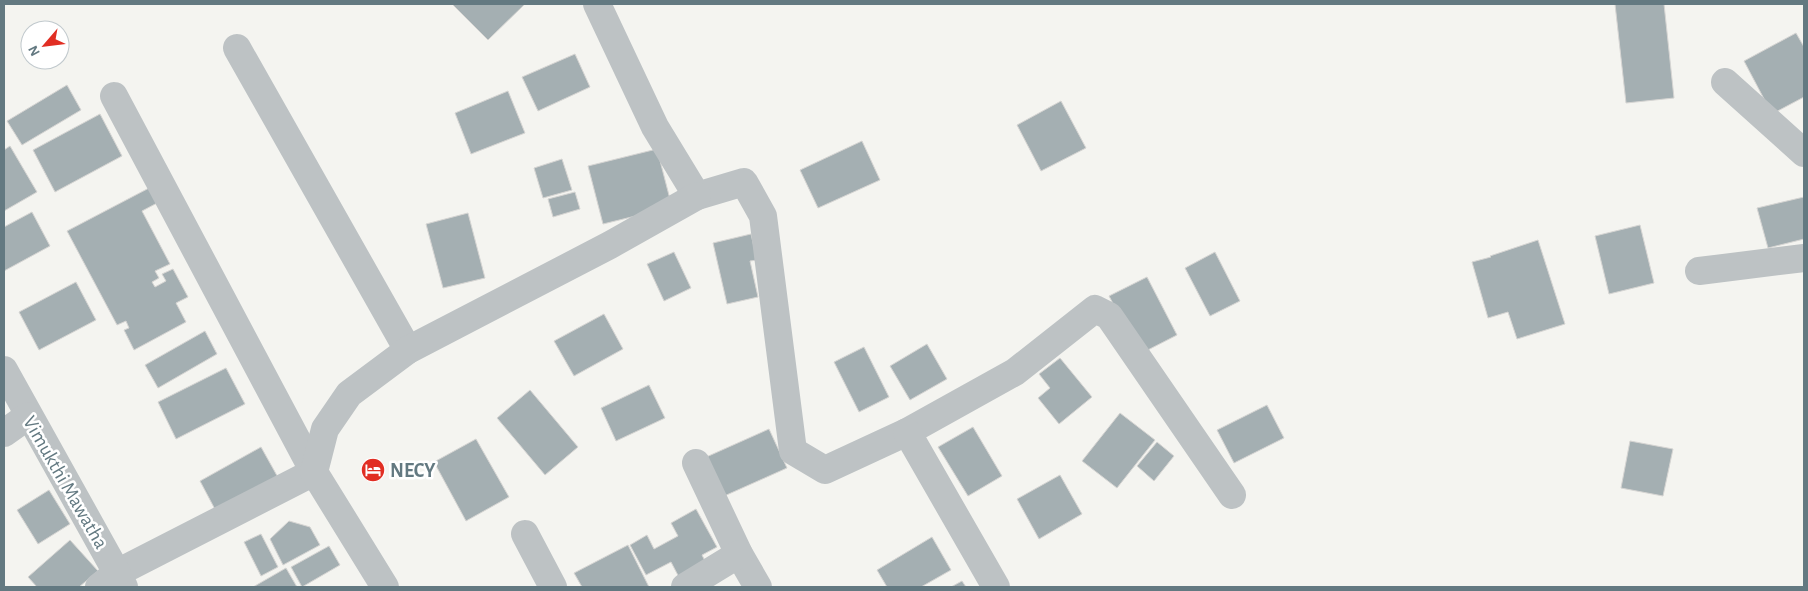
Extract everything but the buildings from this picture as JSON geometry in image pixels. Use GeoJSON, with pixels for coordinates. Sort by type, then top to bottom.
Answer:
{"type":"FeatureCollection","features":[{"type":"Feature","properties":{"kind":"street"},"geometry":{"type":"LineString","coordinates":[[597,4],[655,127],[697,196]]}},
{"type":"Feature","properties":{"kind":"street"},"geometry":{"type":"LineString","coordinates":[[237,48],[408,350]]}},
{"type":"Feature","properties":{"kind":"street"},"geometry":{"type":"LineString","coordinates":[[1726,82],[1804,153]]}},
{"type":"Feature","properties":{"kind":"street"},"geometry":{"type":"LineString","coordinates":[[114,96],[314,472],[385,587]]}},
{"type":"Feature","properties":{"kind":"street"},"geometry":{"type":"LineString","coordinates":[[113,582],[314,472],[325,429],[349,394],[408,350],[610,245],[697,196],[744,182],[763,216],[793,451],[825,470],[907,432],[1014,372],[1095,309],[1109,316],[1232,495]]}},
{"type":"Feature","properties":{"kind":"street"},"geometry":{"type":"LineString","coordinates":[[1699,271],[1804,258]]}},
{"type":"Feature","properties":{"kind":"street","name":"Vimukthi Mawatha"},"geometry":{"type":"LineString","coordinates":[[4,370],[113,582]]}},
{"type":"Feature","properties":{"kind":"street"},"geometry":{"type":"LineString","coordinates":[[4,433],[28,416]]}},
{"type":"Feature","properties":{"kind":"street"},"geometry":{"type":"LineString","coordinates":[[907,432],[996,587]]}},
{"type":"Feature","properties":{"kind":"street"},"geometry":{"type":"LineString","coordinates":[[696,463],[739,554],[758,587]]}},
{"type":"Feature","properties":{"kind":"street"},"geometry":{"type":"LineString","coordinates":[[525,534],[553,587]]}},
{"type":"Feature","properties":{"kind":"street"},"geometry":{"type":"LineString","coordinates":[[685,587],[739,554]]}},
{"type":"Feature","properties":{"kind":"place","name":"NECY"},"geometry":{"type":"Point","coordinates":[373,470]}}]}
